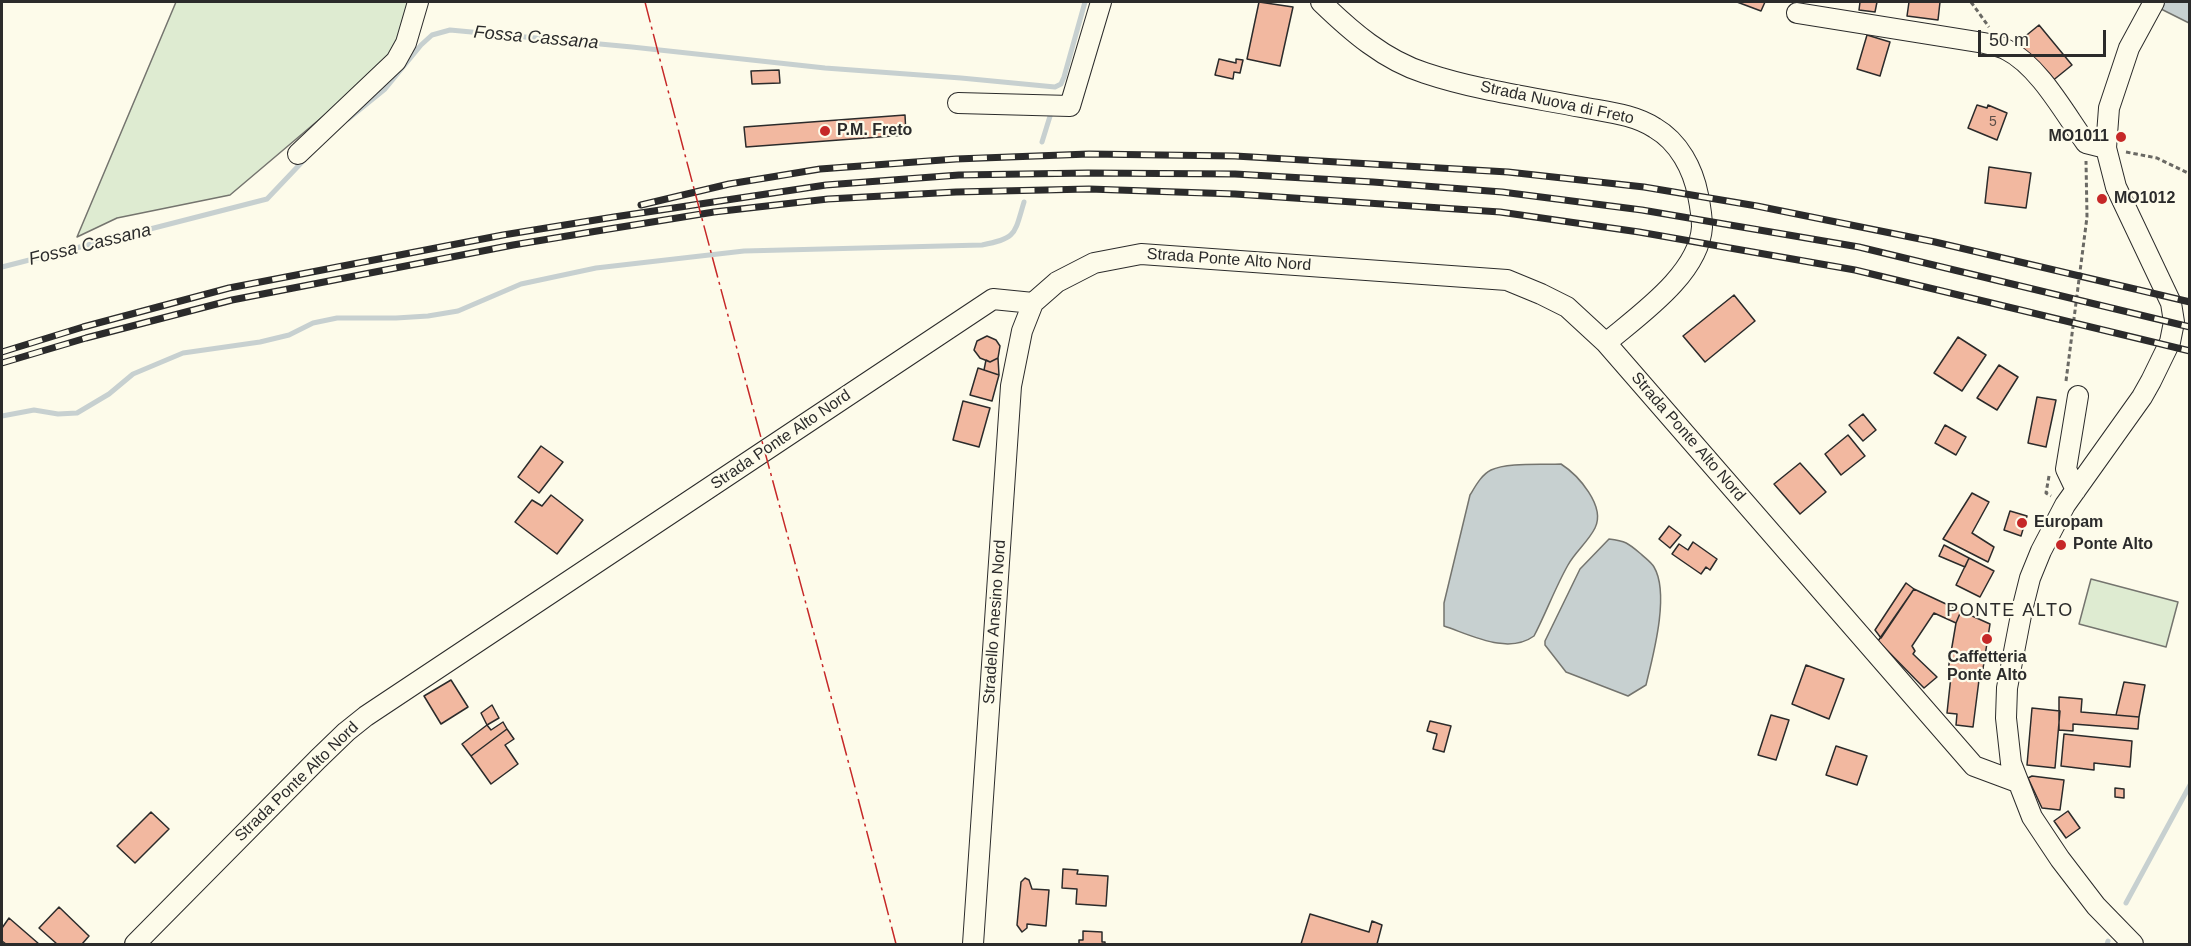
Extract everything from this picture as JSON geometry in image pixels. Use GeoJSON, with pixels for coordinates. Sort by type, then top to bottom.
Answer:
{"type":"FeatureCollection","features":[{"type":"Feature","properties":{"kind":"street"},"geometry":{"type":"LineString","coordinates":[[297,154],[396,61],[406,44],[418,2]]}},
{"type":"Feature","properties":{"kind":"street"},"geometry":{"type":"LineString","coordinates":[[958,104],[1070,106],[1101,2]]}},
{"type":"Feature","properties":{"kind":"street","name":"Strada Nuova di Freto"},"geometry":{"type":"LineString","coordinates":[[1321,2],[1378,50],[1424,73],[1496,91],[1640,120],[1655,127],[1668,137],[1682,153],[1696,188],[1702,227],[1698,246],[1688,266],[1668,289],[1606,343]]}},
{"type":"Feature","properties":{"kind":"street"},"geometry":{"type":"LineString","coordinates":[[2133,945],[2096,906],[2032,817],[2011,763],[2007,742],[2007,688],[2030,578],[2049,535],[2071,498],[2142,397],[2170,342],[2174,322],[2171,303],[2116,187],[2106,148],[2109,108],[2129,48],[2154,2]]}},
{"type":"Feature","properties":{"kind":"street"},"geometry":{"type":"LineString","coordinates":[[1797,14],[1984,43],[2005,49],[2020,58],[2039,78],[2086,143],[2106,148]]}},
{"type":"Feature","properties":{"kind":"street","name":"Strada Ponte Alto Nord"},"geometry":{"type":"LineString","coordinates":[[135,945],[332,745],[366,716],[993,299],[1033,303],[1057,282],[1094,263],[1141,254],[1507,280],[1567,307],[1606,343],[1974,766],[2017,782]]}},
{"type":"Feature","properties":{"kind":"street","name":"Stradello Anesino Nord"},"geometry":{"type":"LineString","coordinates":[[973,945],[1011,386],[1022,332],[1033,303]]}},
{"type":"Feature","properties":{"kind":"street"},"geometry":{"type":"LineString","coordinates":[[2071,394],[2066,469],[2071,498]]}},
{"type":"Feature","properties":{"kind":"path"},"geometry":{"type":"LineString","coordinates":[[2071,394],[2071,358],[2087,217],[2086,143]]}},
{"type":"Feature","properties":{"kind":"path"},"geometry":{"type":"LineString","coordinates":[[2106,148],[2157,158],[2190,174]]}},
{"type":"Feature","properties":{"kind":"path"},"geometry":{"type":"LineString","coordinates":[[2050,470],[2046,493],[2071,498]]}},
{"type":"Feature","properties":{"kind":"green space"},"geometry":{"type":"Polygon","coordinates":[[[176,2],[409,2],[399,37],[386,63],[230,195],[117,218],[77,237],[176,2]]]}},
{"type":"Feature","properties":{"kind":"green space"},"geometry":{"type":"Polygon","coordinates":[[[2091,579],[2178,602],[2166,647],[2079,624],[2091,579]]]}},
{"type":"Feature","properties":{"kind":"shaded area"},"geometry":{"type":"Polygon","coordinates":[[[2147,2],[2189,2],[2189,23],[2147,2]]]}},
{"type":"Feature","properties":{"kind":"shaded area"},"geometry":{"type":"Polygon","coordinates":[[[1561,464],[1582,483],[1594,501],[1597,519],[1592,533],[1568,565],[1534,636],[1513,644],[1501,644],[1444,626],[1444,603],[1470,495],[1479,481],[1487,472],[1498,467],[1561,464]]]}},
{"type":"Feature","properties":{"kind":"shaded area"},"geometry":{"type":"Polygon","coordinates":[[[1609,539],[1627,543],[1637,550],[1651,563],[1659,579],[1659,625],[1646,685],[1628,696],[1566,672],[1545,645],[1580,569],[1609,539]]]}},
{"type":"Feature","properties":{"kind":"building"},"geometry":{"type":"Polygon","coordinates":[[[1259,2],[1293,7],[1280,66],[1247,59],[1259,2]]]}},
{"type":"Feature","properties":{"kind":"building"},"geometry":{"type":"Polygon","coordinates":[[[1737,2],[1765,2],[1761,11],[1737,2]]]}},
{"type":"Feature","properties":{"kind":"building"},"geometry":{"type":"Polygon","coordinates":[[[1860,2],[1877,2],[1875,12],[1859,10],[1860,2]]]}},
{"type":"Feature","properties":{"kind":"building"},"geometry":{"type":"Polygon","coordinates":[[[1909,2],[1940,2],[1938,20],[1907,16],[1909,2]]]}},
{"type":"Feature","properties":{"kind":"building"},"geometry":{"type":"Polygon","coordinates":[[[2039,25],[2072,65],[2051,82],[2017,43],[2039,25]]]}},
{"type":"Feature","properties":{"kind":"building"},"geometry":{"type":"Polygon","coordinates":[[[1867,35],[1890,42],[1880,76],[1857,69],[1867,35]]]}},
{"type":"Feature","properties":{"kind":"building"},"geometry":{"type":"Polygon","coordinates":[[[1219,59],[1236,63],[1236,59],[1243,60],[1240,73],[1234,72],[1233,79],[1215,75],[1219,59]]]}},
{"type":"Feature","properties":{"kind":"building"},"geometry":{"type":"Polygon","coordinates":[[[779,70],[780,83],[752,84],[751,71],[779,70]]]}},
{"type":"Feature","properties":{"kind":"building"},"geometry":{"type":"Polygon","coordinates":[[[1977,105],[1987,108],[1988,105],[2007,113],[1997,140],[1968,128],[1977,105]]]}},
{"type":"Feature","properties":{"kind":"building","name":"P.M. Freto"},"geometry":{"type":"Polygon","coordinates":[[[905,115],[906,135],[746,147],[744,127],[905,115]]]}},
{"type":"Feature","properties":{"kind":"building"},"geometry":{"type":"Polygon","coordinates":[[[1989,167],[2031,173],[2026,208],[1985,203],[1989,167]]]}},
{"type":"Feature","properties":{"kind":"building"},"geometry":{"type":"Polygon","coordinates":[[[1734,295],[1755,321],[1705,362],[1683,336],[1734,295]]]}},
{"type":"Feature","properties":{"kind":"building"},"geometry":{"type":"Polygon","coordinates":[[[987,336],[996,340],[1000,346],[998,358],[990,362],[980,358],[974,350],[977,341],[987,336]]]}},
{"type":"Feature","properties":{"kind":"building"},"geometry":{"type":"Polygon","coordinates":[[[1958,337],[1986,355],[1962,391],[1934,373],[1958,337]]]}},
{"type":"Feature","properties":{"kind":"building"},"geometry":{"type":"Polygon","coordinates":[[[998,358],[999,375],[984,370],[986,360],[990,362],[998,358]]]}},
{"type":"Feature","properties":{"kind":"building"},"geometry":{"type":"Polygon","coordinates":[[[1999,365],[2018,377],[1997,410],[1977,398],[1999,365]]]}},
{"type":"Feature","properties":{"kind":"building"},"geometry":{"type":"Polygon","coordinates":[[[978,368],[999,375],[992,401],[970,395],[978,368]]]}},
{"type":"Feature","properties":{"kind":"building"},"geometry":{"type":"Polygon","coordinates":[[[2037,397],[2056,400],[2046,447],[2028,443],[2037,397]]]}},
{"type":"Feature","properties":{"kind":"building"},"geometry":{"type":"Polygon","coordinates":[[[963,401],[990,408],[979,447],[953,440],[963,401]]]}},
{"type":"Feature","properties":{"kind":"building"},"geometry":{"type":"Polygon","coordinates":[[[1863,414],[1876,430],[1863,441],[1849,425],[1863,414]]]}},
{"type":"Feature","properties":{"kind":"building"},"geometry":{"type":"Polygon","coordinates":[[[1945,425],[1966,437],[1956,455],[1935,443],[1945,425]]]}},
{"type":"Feature","properties":{"kind":"building"},"geometry":{"type":"Polygon","coordinates":[[[1848,435],[1865,456],[1841,475],[1825,454],[1848,435]]]}},
{"type":"Feature","properties":{"kind":"building"},"geometry":{"type":"Polygon","coordinates":[[[541,446],[563,462],[539,493],[518,477],[541,446]]]}},
{"type":"Feature","properties":{"kind":"building"},"geometry":{"type":"Polygon","coordinates":[[[1800,463],[1826,492],[1800,514],[1774,484],[1800,463]]]}},
{"type":"Feature","properties":{"kind":"building"},"geometry":{"type":"Polygon","coordinates":[[[1972,493],[1989,502],[1972,533],[1994,547],[1988,562],[1943,539],[1972,493]]]}},
{"type":"Feature","properties":{"kind":"building"},"geometry":{"type":"Polygon","coordinates":[[[551,495],[583,520],[557,554],[515,522],[532,500],[542,506],[551,495]]]}},
{"type":"Feature","properties":{"kind":"building"},"geometry":{"type":"Polygon","coordinates":[[[2010,511],[2027,516],[2021,536],[2004,530],[2010,511]]]}},
{"type":"Feature","properties":{"kind":"building"},"geometry":{"type":"Polygon","coordinates":[[[1669,526],[1681,535],[1670,548],[1659,539],[1669,526]]]}},
{"type":"Feature","properties":{"kind":"building"},"geometry":{"type":"Polygon","coordinates":[[[1693,542],[1717,559],[1710,570],[1706,567],[1701,574],[1672,554],[1679,544],[1688,550],[1693,542]]]}},
{"type":"Feature","properties":{"kind":"building"},"geometry":{"type":"Polygon","coordinates":[[[1944,545],[1969,558],[1965,567],[1939,556],[1944,545]]]}},
{"type":"Feature","properties":{"kind":"building"},"geometry":{"type":"Polygon","coordinates":[[[1969,558],[1994,571],[1980,597],[1956,585],[1969,558]]]}},
{"type":"Feature","properties":{"kind":"building"},"geometry":{"type":"Polygon","coordinates":[[[1906,583],[1914,589],[1881,638],[1875,630],[1906,583]]]}},
{"type":"Feature","properties":{"kind":"building"},"geometry":{"type":"Polygon","coordinates":[[[1914,589],[1961,611],[1956,623],[1934,613],[1912,646],[1915,651],[1913,654],[1937,677],[1924,688],[1878,641],[1914,589]]]}},
{"type":"Feature","properties":{"kind":"building"},"geometry":{"type":"Polygon","coordinates":[[[1961,611],[1990,624],[1982,675],[1948,670],[1956,623],[1961,611]]]}},
{"type":"Feature","properties":{"kind":"building"},"geometry":{"type":"Polygon","coordinates":[[[1806,665],[1844,679],[1829,719],[1792,704],[1806,665]]]}},
{"type":"Feature","properties":{"kind":"building"},"geometry":{"type":"Polygon","coordinates":[[[1951,676],[1979,680],[1973,727],[1956,725],[1957,714],[1947,713],[1951,676]]]}},
{"type":"Feature","properties":{"kind":"building"},"geometry":{"type":"Polygon","coordinates":[[[451,680],[468,707],[441,724],[424,696],[451,680]]]}},
{"type":"Feature","properties":{"kind":"building"},"geometry":{"type":"Polygon","coordinates":[[[2124,682],[2145,685],[2139,717],[2116,715],[2124,682]]]}},
{"type":"Feature","properties":{"kind":"building"},"geometry":{"type":"Polygon","coordinates":[[[2059,697],[2082,699],[2081,712],[2139,717],[2138,729],[2073,724],[2073,731],[2059,730],[2059,697]]]}},
{"type":"Feature","properties":{"kind":"building"},"geometry":{"type":"Polygon","coordinates":[[[492,705],[499,718],[487,725],[481,713],[492,705]]]}},
{"type":"Feature","properties":{"kind":"building"},"geometry":{"type":"Polygon","coordinates":[[[2032,708],[2060,711],[2055,768],[2027,765],[2032,708]]]}},
{"type":"Feature","properties":{"kind":"building"},"geometry":{"type":"Polygon","coordinates":[[[1771,715],[1789,720],[1776,760],[1758,755],[1771,715]]]}},
{"type":"Feature","properties":{"kind":"building"},"geometry":{"type":"Polygon","coordinates":[[[1430,721],[1451,726],[1444,752],[1433,749],[1437,734],[1427,731],[1430,721]]]}},
{"type":"Feature","properties":{"kind":"building"},"geometry":{"type":"Polygon","coordinates":[[[503,722],[507,729],[471,756],[462,744],[487,725],[491,730],[503,722]]]}},
{"type":"Feature","properties":{"kind":"building"},"geometry":{"type":"Polygon","coordinates":[[[507,729],[514,739],[505,745],[518,764],[491,784],[471,756],[507,729]]]}},
{"type":"Feature","properties":{"kind":"building"},"geometry":{"type":"Polygon","coordinates":[[[2064,734],[2132,741],[2130,767],[2094,763],[2094,770],[2061,766],[2064,734]]]}},
{"type":"Feature","properties":{"kind":"building"},"geometry":{"type":"Polygon","coordinates":[[[1836,746],[1867,756],[1857,785],[1826,775],[1836,746]]]}},
{"type":"Feature","properties":{"kind":"building"},"geometry":{"type":"Polygon","coordinates":[[[2032,776],[2064,780],[2060,810],[2042,808],[2028,778],[2032,776]]]}},
{"type":"Feature","properties":{"kind":"building"},"geometry":{"type":"Polygon","coordinates":[[[2115,788],[2124,789],[2124,798],[2115,797],[2115,788]]]}},
{"type":"Feature","properties":{"kind":"building"},"geometry":{"type":"Polygon","coordinates":[[[2068,811],[2080,828],[2066,838],[2054,821],[2068,811]]]}},
{"type":"Feature","properties":{"kind":"building"},"geometry":{"type":"Polygon","coordinates":[[[151,812],[169,829],[135,863],[117,846],[151,812]]]}},
{"type":"Feature","properties":{"kind":"building"},"geometry":{"type":"Polygon","coordinates":[[[1063,869],[1078,870],[1077,874],[1108,876],[1106,906],[1076,904],[1077,889],[1062,888],[1063,869]]]}},
{"type":"Feature","properties":{"kind":"building"},"geometry":{"type":"Polygon","coordinates":[[[1025,878],[1029,880],[1032,889],[1049,890],[1046,926],[1027,924],[1027,928],[1022,932],[1017,925],[1021,882],[1025,878]]]}},
{"type":"Feature","properties":{"kind":"building"},"geometry":{"type":"Polygon","coordinates":[[[59,907],[89,936],[82,944],[57,944],[39,928],[59,907]]]}},
{"type":"Feature","properties":{"kind":"building"},"geometry":{"type":"Polygon","coordinates":[[[1310,914],[1369,932],[1372,921],[1382,925],[1377,944],[1301,944],[1310,914]]]}},
{"type":"Feature","properties":{"kind":"building"},"geometry":{"type":"Polygon","coordinates":[[[9,918],[39,944],[6,944],[2,941],[2,928],[9,918]]]}},
{"type":"Feature","properties":{"kind":"building"},"geometry":{"type":"Polygon","coordinates":[[[1083,931],[1102,932],[1102,942],[1105,944],[1079,944],[1079,940],[1083,940],[1083,931]]]}},
{"type":"Feature","properties":{"kind":"waterway","name":"Fossa Cassana"},"geometry":{"type":"LineString","coordinates":[[348,119],[385,89],[432,35],[450,30],[825,68],[1055,87],[1061,84],[1064,77],[1085,2]]}},
{"type":"Feature","properties":{"kind":"waterway"},"geometry":{"type":"LineString","coordinates":[[1042,142],[1051,113]]}},
{"type":"Feature","properties":{"kind":"waterway","name":"Fossa Cassana"},"geometry":{"type":"LineString","coordinates":[[2,267],[267,199],[304,160]]}},
{"type":"Feature","properties":{"kind":"waterway"},"geometry":{"type":"LineString","coordinates":[[2,416],[34,410],[58,414],[77,413],[109,394],[133,374],[183,353],[260,342],[289,335],[313,323],[337,318],[396,318],[458,311],[521,284],[596,268],[744,251],[982,245],[1002,240],[1012,233],[1016,228],[1024,202]]}},
{"type":"Feature","properties":{"kind":"waterway"},"geometry":{"type":"LineString","coordinates":[[2126,903],[2190,785]]}},
{"type":"Feature","properties":{"kind":"railway"},"geometry":{"type":"LineString","coordinates":[[641,205],[729,184],[820,169],[956,159],[1089,154],[1235,156],[1508,172],[1644,187],[1757,206],[1935,242],[2190,302]]}},
{"type":"Feature","properties":{"kind":"railway"},"geometry":{"type":"LineString","coordinates":[[2,352],[83,327],[229,288],[503,235],[826,185],[959,175],[1088,173],[1235,174],[1373,182],[1502,192],[1642,210],[1859,247],[2190,327]]}},
{"type":"Feature","properties":{"kind":"railway"},"geometry":{"type":"LineString","coordinates":[[2,363],[86,338],[232,300],[513,245],[714,212],[828,199],[956,192],[1089,189],[1235,194],[1500,212],[1639,232],[1855,270],[2190,351]]}},
{"type":"Feature","properties":{"kind":"power"},"geometry":{"type":"LineString","coordinates":[[645,2],[896,944]]}},
{"type":"Feature","properties":{"kind":"place","name":"P.M. Freto"},"geometry":{"type":"Point","coordinates":[825,131]}},
{"type":"Feature","properties":{"kind":"place","name":"MO1011"},"geometry":{"type":"Point","coordinates":[2121,137]}},
{"type":"Feature","properties":{"kind":"place","name":"MO1012"},"geometry":{"type":"Point","coordinates":[2102,199]}},
{"type":"Feature","properties":{"kind":"place","name":"Europam"},"geometry":{"type":"Point","coordinates":[2022,523]}},
{"type":"Feature","properties":{"kind":"place","name":"Ponte Alto"},"geometry":{"type":"Point","coordinates":[2061,545]}},
{"type":"Feature","properties":{"kind":"place","name":"Caffetteria Ponte Alto"},"geometry":{"type":"Point","coordinates":[1987,639]}},
{"type":"Feature","properties":{"kind":"district","name":"PONTE ALTO"},"geometry":{"type":"Point","coordinates":[2010,611]}}]}
